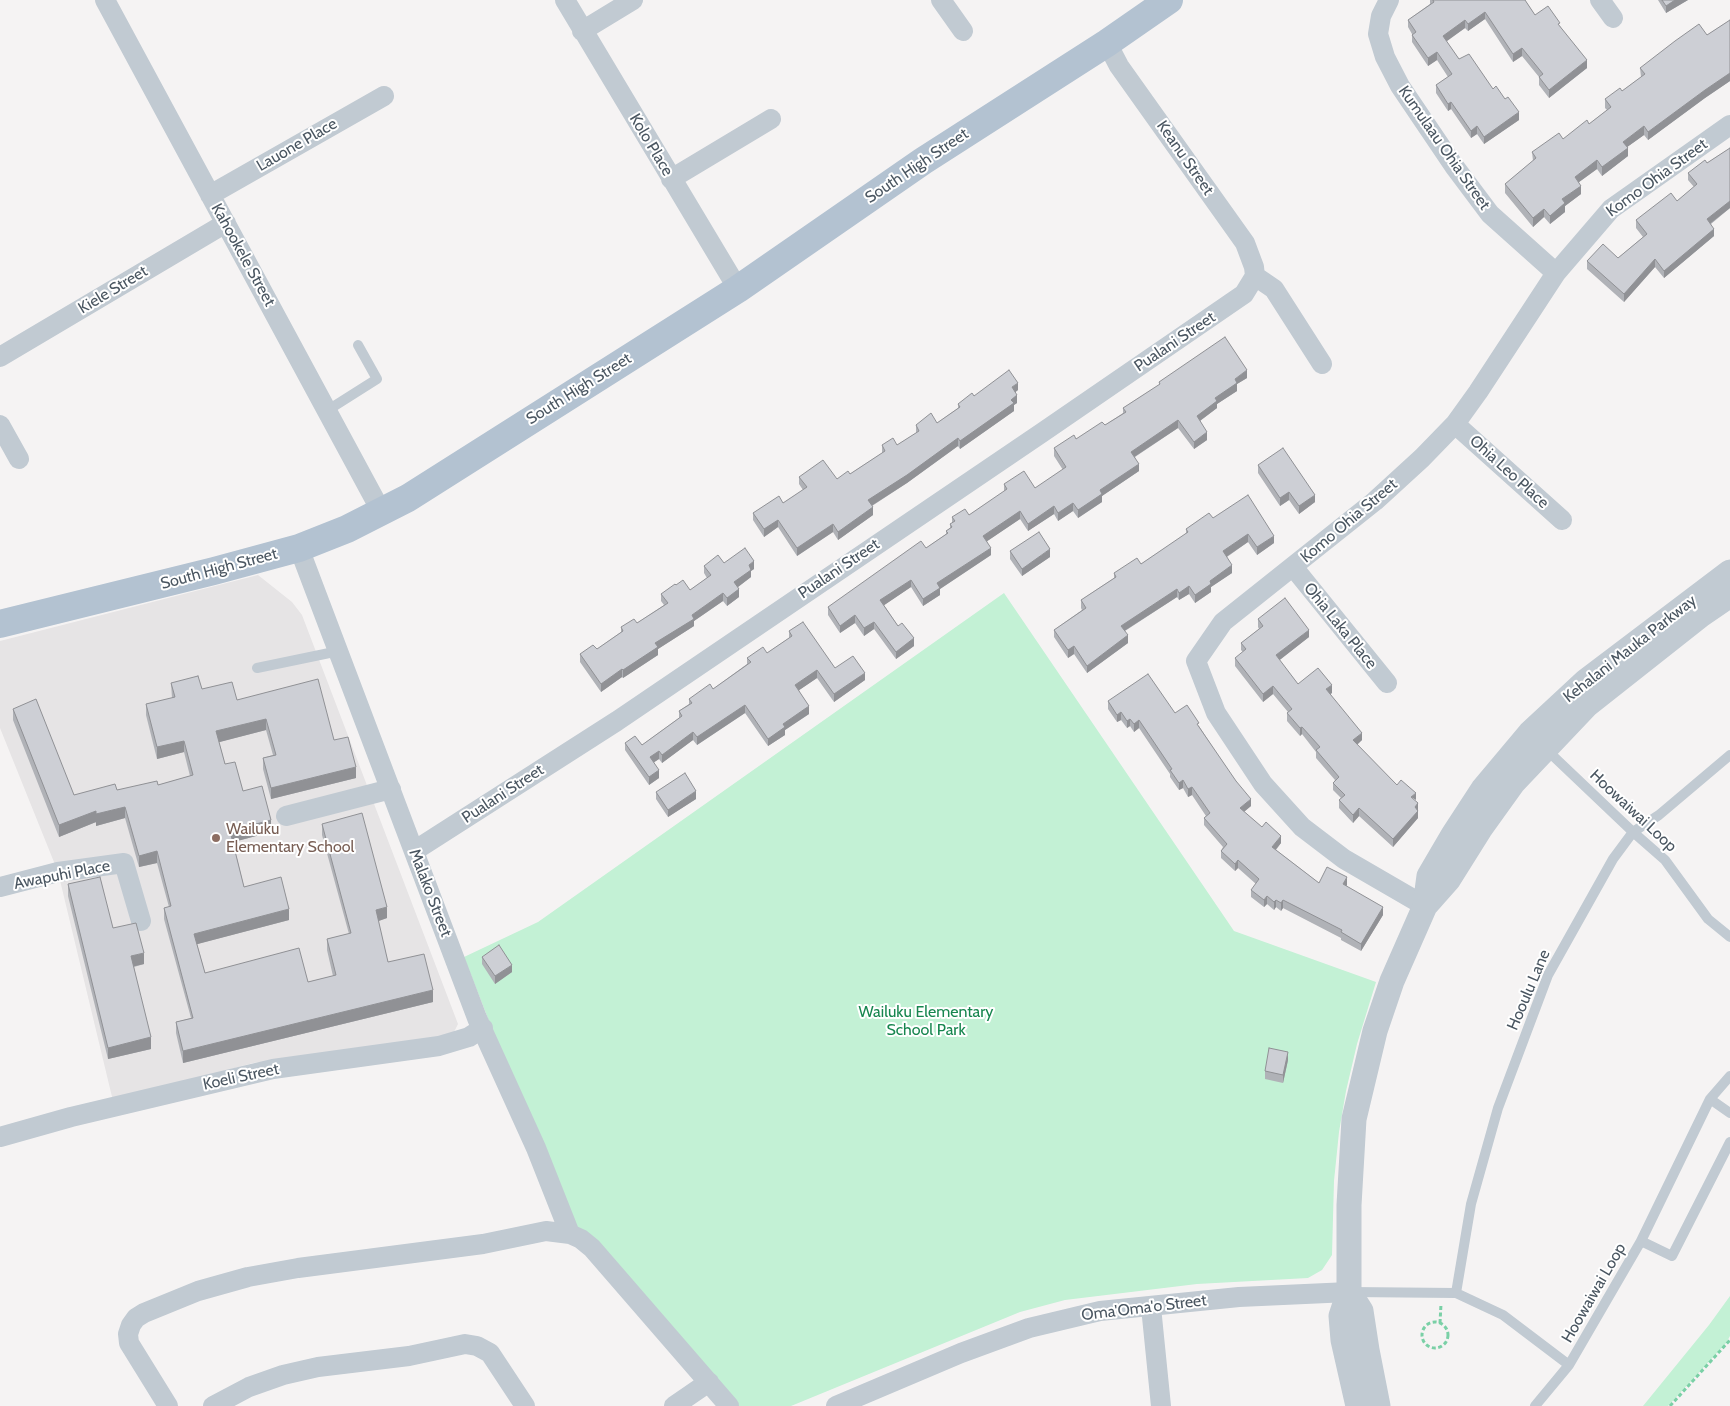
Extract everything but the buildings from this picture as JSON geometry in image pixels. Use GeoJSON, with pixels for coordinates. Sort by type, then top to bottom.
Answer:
{"type":"FeatureCollection","features":[{"type":"Feature","properties":{"kind":"main road","name":"South High Street"},"geometry":{"type":"LineString","coordinates":[[0,624],[299,548],[347,529],[408,498],[738,289],[923,161],[1107,43],[1169,0]]}},
{"type":"Feature","properties":{"kind":"street","name":"Kahookele Street"},"geometry":{"type":"LineString","coordinates":[[105,0],[381,511]]}},
{"type":"Feature","properties":{"kind":"street","name":"Kolo Place"},"geometry":{"type":"LineString","coordinates":[[565,0],[738,289]]}},
{"type":"Feature","properties":{"kind":"street"},"geometry":{"type":"LineString","coordinates":[[582,30],[633,0]]}},
{"type":"Feature","properties":{"kind":"street"},"geometry":{"type":"LineString","coordinates":[[941,0],[963,31]]}},
{"type":"Feature","properties":{"kind":"street","name":"Kumulaau Ohia Street"},"geometry":{"type":"LineString","coordinates":[[1389,0],[1381,16],[1378,34],[1385,57],[1400,86],[1454,166],[1490,214],[1556,273]]}},
{"type":"Feature","properties":{"kind":"street"},"geometry":{"type":"LineString","coordinates":[[1600,0],[1613,18]]}},
{"type":"Feature","properties":{"kind":"street","name":"Keanu Street"},"geometry":{"type":"LineString","coordinates":[[1107,43],[1119,66],[1245,243],[1254,267],[1255,276]]}},
{"type":"Feature","properties":{"kind":"street","name":"Lauone Place"},"geometry":{"type":"LineString","coordinates":[[210,195],[384,96]]}},
{"type":"Feature","properties":{"kind":"street"},"geometry":{"type":"LineString","coordinates":[[671,179],[771,119]]}},
{"type":"Feature","properties":{"kind":"street","name":"Komo Ohia Street"},"geometry":{"type":"LineString","coordinates":[[1425,906],[1344,859],[1302,827],[1263,784],[1216,713],[1196,661],[1223,622],[1294,568],[1376,501],[1455,424],[1556,273],[1611,209],[1730,125]]}},
{"type":"Feature","properties":{"kind":"street","name":"Kiele Street"},"geometry":{"type":"LineString","coordinates":[[0,357],[226,223]]}},
{"type":"Feature","properties":{"kind":"street"},"geometry":{"type":"LineString","coordinates":[[1255,276],[1274,289],[1322,364]]}},
{"type":"Feature","properties":{"kind":"street","name":"Pualani Street"},"geometry":{"type":"LineString","coordinates":[[414,851],[617,721],[1244,294],[1255,276]]}},
{"type":"Feature","properties":{"kind":"street","name":"Ohia Leo Place"},"geometry":{"type":"LineString","coordinates":[[1455,424],[1562,520]]}},
{"type":"Feature","properties":{"kind":"street"},"geometry":{"type":"LineString","coordinates":[[0,426],[19,459]]}},
{"type":"Feature","properties":{"kind":"street","name":"Malako Street"},"geometry":{"type":"LineString","coordinates":[[299,548],[474,1009],[536,1148],[570,1234]]}},
{"type":"Feature","properties":{"kind":"street","name":"Ohia Laka Place"},"geometry":{"type":"LineString","coordinates":[[1294,568],[1387,684]]}},
{"type":"Feature","properties":{"kind":"street","name":"Kehalani Mauka Parkway"},"geometry":{"type":"LineString","coordinates":[[1358,1406],[1343,1340],[1341,1316],[1349,1292],[1349,1205],[1354,1119],[1375,1031],[1392,981],[1425,906],[1429,876],[1483,789],[1530,733],[1586,681],[1730,572]]}},
{"type":"Feature","properties":{"kind":"street","name":"Kehalani Mauka Parkway"},"geometry":{"type":"LineString","coordinates":[[1425,906],[1448,880],[1480,829],[1513,783],[1586,705],[1701,615],[1730,595]]}},
{"type":"Feature","properties":{"kind":"street"},"geometry":{"type":"LineString","coordinates":[[286,816],[391,789]]}},
{"type":"Feature","properties":{"kind":"street","name":"Awapuhi Place"},"geometry":{"type":"LineString","coordinates":[[0,887],[58,872],[124,863],[141,922]]}},
{"type":"Feature","properties":{"kind":"street","name":"Koeli Street"},"geometry":{"type":"LineString","coordinates":[[0,1137],[71,1116],[273,1069],[439,1046],[475,1035],[483,1028]]}},
{"type":"Feature","properties":{"kind":"street"},"geometry":{"type":"LineString","coordinates":[[168,1406],[129,1343],[128,1334],[131,1325],[136,1318],[144,1313],[198,1291],[248,1277],[298,1268],[483,1244],[539,1231],[570,1234],[587,1243],[729,1406]]}},
{"type":"Feature","properties":{"kind":"street","name":"Kehalani Mauka Parkway"},"geometry":{"type":"LineString","coordinates":[[1349,1292],[1361,1311],[1378,1406]]}},
{"type":"Feature","properties":{"kind":"street","name":"Oma'Oma'o Street"},"geometry":{"type":"LineString","coordinates":[[836,1406],[961,1353],[1029,1328],[1100,1311],[1239,1297],[1349,1292]]}},
{"type":"Feature","properties":{"kind":"street"},"geometry":{"type":"LineString","coordinates":[[1151,1306],[1161,1406]]}},
{"type":"Feature","properties":{"kind":"street"},"geometry":{"type":"LineString","coordinates":[[213,1406],[249,1387],[283,1375],[318,1367],[409,1356],[465,1344],[477,1346],[490,1354],[525,1406]]}},
{"type":"Feature","properties":{"kind":"street"},"geometry":{"type":"LineString","coordinates":[[674,1406],[709,1382]]}},
{"type":"Feature","properties":{"kind":"lane"},"geometry":{"type":"LineString","coordinates":[[328,410],[377,379],[358,345]]}},
{"type":"Feature","properties":{"kind":"lane"},"geometry":{"type":"LineString","coordinates":[[257,668],[339,651]]}},
{"type":"Feature","properties":{"kind":"lane","name":"Hoowaiwai Loop"},"geometry":{"type":"LineString","coordinates":[[1551,754],[1665,860],[1708,918],[1730,937]]}},
{"type":"Feature","properties":{"kind":"lane","name":"Hooulu Lane"},"geometry":{"type":"LineString","coordinates":[[1456,1293],[1471,1204],[1498,1108],[1548,975],[1613,859],[1633,832],[1659,815],[1730,755]]}},
{"type":"Feature","properties":{"kind":"lane","name":"Hoowaiwai Loop"},"geometry":{"type":"LineString","coordinates":[[1349,1292],[1456,1293],[1503,1315],[1569,1365],[1641,1241],[1710,1099],[1730,1076]]}},
{"type":"Feature","properties":{"kind":"lane"},"geometry":{"type":"LineString","coordinates":[[1710,1099],[1730,1114]]}},
{"type":"Feature","properties":{"kind":"lane"},"geometry":{"type":"LineString","coordinates":[[1641,1241],[1672,1256],[1730,1142]]}},
{"type":"Feature","properties":{"kind":"lane"},"geometry":{"type":"LineString","coordinates":[[1535,1406],[1569,1365]]}},
{"type":"Feature","properties":{"kind":"path"},"geometry":{"type":"LineString","coordinates":[[1440,1323],[1441,1293]]}},
{"type":"Feature","properties":{"kind":"path"},"geometry":{"type":"LineString","coordinates":[[1432,1322],[1440,1323],[1448,1334],[1446,1342],[1439,1348],[1431,1348],[1422,1339],[1422,1330],[1424,1326],[1432,1322]]}},
{"type":"Feature","properties":{"kind":"path"},"geometry":{"type":"LineString","coordinates":[[1670,1406],[1730,1340]]}},
{"type":"Feature","properties":{"kind":"shaded area","name":"Wailuku Elementary School"},"geometry":{"type":"Polygon","coordinates":[[[258,575],[292,602],[302,615],[458,1024],[452,1036],[253,1063],[113,1101],[58,872],[0,728],[0,641],[258,575]]]}},
{"type":"Feature","properties":{"kind":"green space","name":"Wailuku Elementary School Park"},"geometry":{"type":"Polygon","coordinates":[[[1004,593],[1234,931],[1376,982],[1357,1044],[1339,1132],[1334,1181],[1332,1255],[1322,1270],[1308,1278],[1197,1284],[1065,1300],[1020,1312],[791,1406],[737,1406],[569,1226],[464,957],[538,922],[1004,593]]]}},
{"type":"Feature","properties":{"kind":"green space"},"geometry":{"type":"Polygon","coordinates":[[[1730,1296],[1730,1336],[1726,1343],[1668,1406],[1643,1406],[1709,1325],[1730,1296]]]}},
{"type":"Feature","properties":{"kind":"place","name":"Wailuku Elementary School"},"geometry":{"type":"Point","coordinates":[216,838]}}]}
